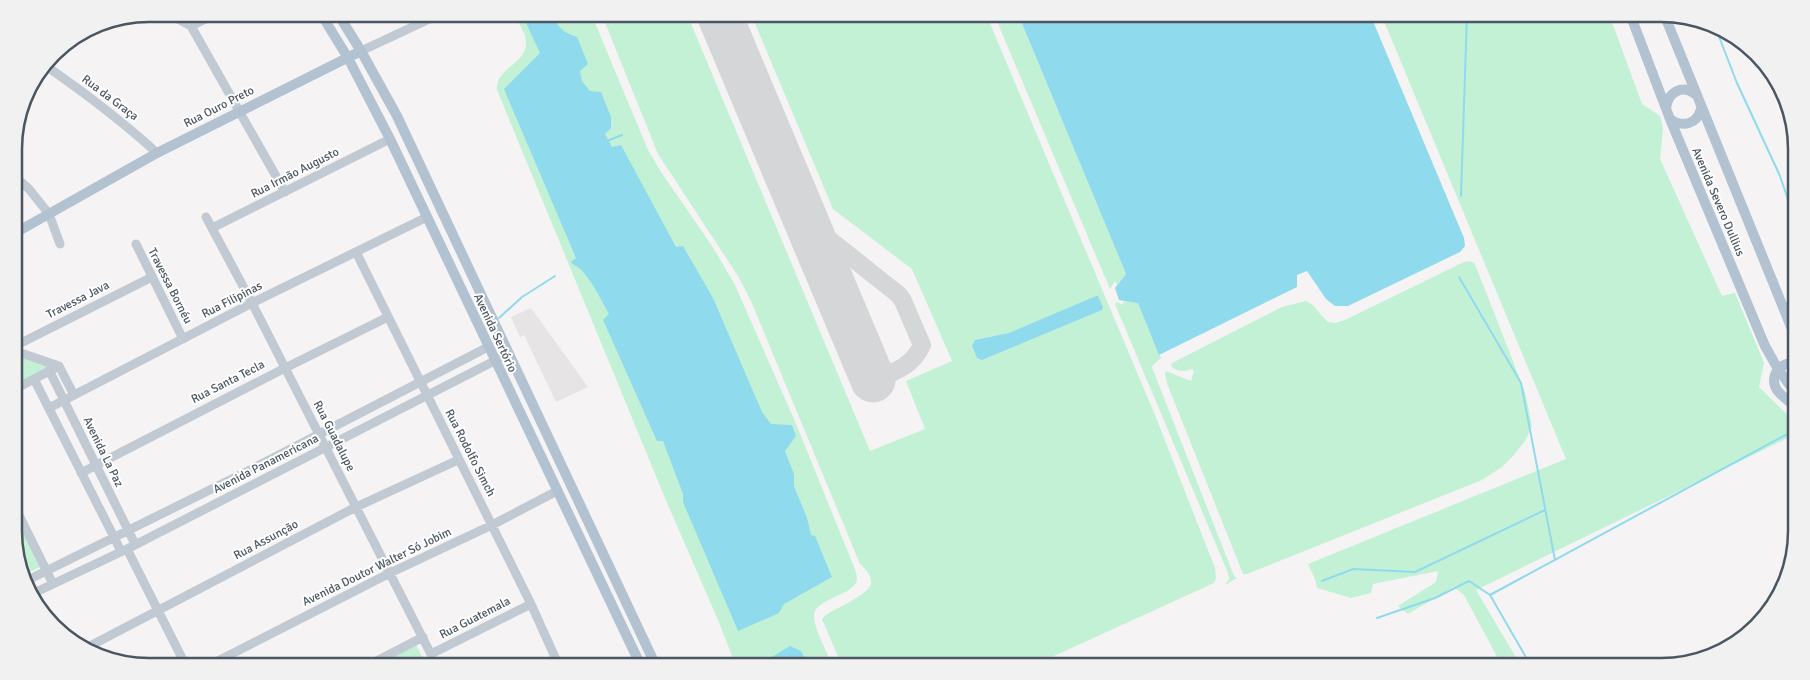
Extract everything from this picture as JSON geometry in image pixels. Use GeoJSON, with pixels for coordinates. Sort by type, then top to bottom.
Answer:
{"type":"FeatureCollection","features":[{"type":"Feature","properties":{"kind":"main road","name":"Avenida Sertório"},"geometry":{"type":"LineString","coordinates":[[326,22],[348,58],[390,139],[637,658]]}},
{"type":"Feature","properties":{"kind":"main road","name":"Avenida Sertório"},"geometry":{"type":"LineString","coordinates":[[343,22],[386,94],[433,190],[508,354],[652,658]]}},
{"type":"Feature","properties":{"kind":"main road","name":"Avenida Severo Dullius"},"geometry":{"type":"LineString","coordinates":[[1633,22],[1670,119],[1765,346],[1788,383]]}},
{"type":"Feature","properties":{"kind":"main road","name":"Avenida Severo Dullius"},"geometry":{"type":"LineString","coordinates":[[1667,23],[1788,320]]}},
{"type":"Feature","properties":{"kind":"main road","name":"Rua Ouro Preto"},"geometry":{"type":"LineString","coordinates":[[23,228],[157,153],[361,51]]}},
{"type":"Feature","properties":{"kind":"main road"},"geometry":{"type":"LineString","coordinates":[[1666,108],[1669,97],[1676,91],[1687,90],[1695,94]]}},
{"type":"Feature","properties":{"kind":"main road"},"geometry":{"type":"LineString","coordinates":[[1670,119],[1679,124],[1689,124],[1697,118],[1701,109]]}},
{"type":"Feature","properties":{"kind":"main road"},"geometry":{"type":"LineString","coordinates":[[1788,363],[1778,369],[1775,375],[1775,387],[1788,400]]}},
{"type":"Feature","properties":{"kind":"street"},"geometry":{"type":"LineString","coordinates":[[184,22],[191,26]]}},
{"type":"Feature","properties":{"kind":"street"},"geometry":{"type":"LineString","coordinates":[[191,22],[191,26],[285,192]]}},
{"type":"Feature","properties":{"kind":"street"},"geometry":{"type":"LineString","coordinates":[[191,26],[199,22]]}},
{"type":"Feature","properties":{"kind":"street","name":"Rua Ouro Preto"},"geometry":{"type":"LineString","coordinates":[[361,51],[423,22]]}},
{"type":"Feature","properties":{"kind":"street","name":"Rua da Graça"},"geometry":{"type":"LineString","coordinates":[[51,70],[111,112],[157,153]]}},
{"type":"Feature","properties":{"kind":"street","name":"Rua Irmão Augusto"},"geometry":{"type":"LineString","coordinates":[[212,228],[390,139]]}},
{"type":"Feature","properties":{"kind":"street"},"geometry":{"type":"LineString","coordinates":[[23,184],[49,214],[60,244]]}},
{"type":"Feature","properties":{"kind":"street","name":"Rua Guadalupe"},"geometry":{"type":"LineString","coordinates":[[206,217],[433,658]]}},
{"type":"Feature","properties":{"kind":"street","name":"Rua Filipinas"},"geometry":{"type":"LineString","coordinates":[[49,408],[252,303],[427,217]]}},
{"type":"Feature","properties":{"kind":"street","name":"Travessa Bornéu"},"geometry":{"type":"LineString","coordinates":[[136,244],[183,339]]}},
{"type":"Feature","properties":{"kind":"street","name":"Rua Rodolfo Simch"},"geometry":{"type":"LineString","coordinates":[[356,252],[531,604],[555,658]]}},
{"type":"Feature","properties":{"kind":"street","name":"Travessa Java"},"geometry":{"type":"LineString","coordinates":[[22,342],[152,277]]}},
{"type":"Feature","properties":{"kind":"street","name":"Rua Santa Tecla"},"geometry":{"type":"LineString","coordinates":[[80,473],[388,317]]}},
{"type":"Feature","properties":{"kind":"street","name":"Avenida Panamericana"},"geometry":{"type":"LineString","coordinates":[[32,578],[319,435],[488,347]]}},
{"type":"Feature","properties":{"kind":"street"},"geometry":{"type":"LineString","coordinates":[[22,354],[59,366],[74,395]]}},
{"type":"Feature","properties":{"kind":"street","name":"Avenida Panamericana"},"geometry":{"type":"LineString","coordinates":[[38,591],[127,548],[508,354]]}},
{"type":"Feature","properties":{"kind":"street"},"geometry":{"type":"LineString","coordinates":[[22,385],[59,366]]}},
{"type":"Feature","properties":{"kind":"street","name":"Avenida La Paz"},"geometry":{"type":"LineString","coordinates":[[49,370],[128,531],[127,548]]}},
{"type":"Feature","properties":{"kind":"street","name":"Avenida La Paz"},"geometry":{"type":"LineString","coordinates":[[34,379],[113,538],[127,548],[182,658]]}},
{"type":"Feature","properties":{"kind":"street","name":"Rua Assunção"},"geometry":{"type":"LineString","coordinates":[[93,644],[356,507],[458,460]]}},
{"type":"Feature","properties":{"kind":"street","name":"Avenida Doutor Walter Só Jobim"},"geometry":{"type":"LineString","coordinates":[[224,658],[557,491]]}},
{"type":"Feature","properties":{"kind":"street"},"geometry":{"type":"LineString","coordinates":[[22,521],[53,584]]}},
{"type":"Feature","properties":{"kind":"street","name":"Rua Guatemala"},"geometry":{"type":"LineString","coordinates":[[431,654],[531,604]]}},
{"type":"Feature","properties":{"kind":"street"},"geometry":{"type":"LineString","coordinates":[[383,658],[423,638]]}},
{"type":"Feature","properties":{"kind":"shaded area"},"geometry":{"type":"Polygon","coordinates":[[[531,308],[588,387],[556,402],[524,335],[520,337],[511,317],[531,308]]]}},
{"type":"Feature","properties":{"kind":"green space"},"geometry":{"type":"Polygon","coordinates":[[[518,22],[595,23],[648,150],[712,246],[735,285],[797,426],[856,574],[855,585],[821,604],[816,609],[814,615],[818,633],[829,658],[733,658],[497,90],[501,76],[522,56],[525,50],[525,35],[518,22]]]}},
{"type":"Feature","properties":{"kind":"green space"},"geometry":{"type":"Polygon","coordinates":[[[604,22],[690,22],[870,451],[925,429],[906,381],[952,361],[912,269],[833,209],[754,22],[989,22],[1155,415],[1215,568],[1216,578],[1214,583],[1051,657],[838,658],[822,619],[869,588],[871,584],[869,575],[860,564],[751,301],[738,276],[658,154],[604,22]]]}},
{"type":"Feature","properties":{"kind":"green space"},"geometry":{"type":"Polygon","coordinates":[[[997,22],[1021,22],[1126,274],[1117,285],[1115,281],[1110,289],[997,22]]]}},
{"type":"Feature","properties":{"kind":"green space"},"geometry":{"type":"Polygon","coordinates":[[[1384,22],[1612,22],[1642,104],[1660,116],[1663,128],[1660,159],[1722,296],[1735,293],[1764,363],[1759,387],[1788,415],[1788,438],[1476,590],[1516,657],[1497,657],[1464,595],[1454,587],[1408,614],[1398,606],[1436,582],[1438,571],[1373,584],[1371,593],[1351,598],[1317,588],[1308,564],[1566,459],[1384,22]]]}},
{"type":"Feature","properties":{"kind":"green space"},"geometry":{"type":"Polygon","coordinates":[[[1470,261],[1475,264],[1525,392],[1532,426],[1525,441],[1502,467],[1482,480],[1243,574],[1168,386],[1165,375],[1166,371],[1191,381],[1194,371],[1192,369],[1178,370],[1171,366],[1172,363],[1282,307],[1306,301],[1313,305],[1328,322],[1335,323],[1345,320],[1464,262],[1470,261]]]}},
{"type":"Feature","properties":{"kind":"green space"},"geometry":{"type":"Polygon","coordinates":[[[1131,300],[1138,303],[1161,358],[1152,366],[1153,370],[1234,576],[1237,578],[1225,585],[1229,579],[1228,573],[1115,304],[1117,302],[1123,305],[1123,302],[1131,300]]]}},
{"type":"Feature","properties":{"kind":"green space"},"geometry":{"type":"Polygon","coordinates":[[[22,358],[50,366],[22,381],[22,358]]]}},
{"type":"Feature","properties":{"kind":"green space"},"geometry":{"type":"Polygon","coordinates":[[[22,530],[40,567],[29,572],[22,530]]]}},
{"type":"Feature","properties":{"kind":"green space"},"geometry":{"type":"Polygon","coordinates":[[[416,645],[423,658],[392,658],[416,645]]]}},
{"type":"Feature","properties":{"kind":"water"},"geometry":{"type":"Polygon","coordinates":[[[556,22],[562,29],[577,37],[588,64],[580,71],[582,81],[590,91],[601,92],[611,117],[611,128],[605,134],[612,147],[621,145],[676,247],[683,246],[713,298],[762,412],[771,424],[792,425],[796,436],[785,451],[794,474],[794,486],[807,518],[811,535],[815,536],[832,577],[784,604],[779,613],[738,631],[683,502],[683,494],[663,441],[657,441],[603,320],[609,314],[587,277],[571,262],[576,258],[504,89],[540,53],[526,23],[556,22]]]}},
{"type":"Feature","properties":{"kind":"water"},"geometry":{"type":"Polygon","coordinates":[[[1021,22],[1373,22],[1464,238],[1465,246],[1460,252],[1348,306],[1335,306],[1326,299],[1307,271],[1297,275],[1297,287],[1159,355],[1138,303],[1119,300],[1115,288],[1126,274],[1021,22]]]}},
{"type":"Feature","properties":{"kind":"water"},"geometry":{"type":"Polygon","coordinates":[[[1098,296],[1103,307],[1102,310],[982,360],[977,358],[972,346],[975,340],[1009,333],[1098,296]]]}},
{"type":"Feature","properties":{"kind":"water"},"geometry":{"type":"Polygon","coordinates":[[[790,646],[801,651],[805,658],[771,658],[790,646]]]}},
{"type":"Feature","properties":{"kind":"waterway"},"geometry":{"type":"LineString","coordinates":[[1461,196],[1467,22]]}},
{"type":"Feature","properties":{"kind":"waterway"},"geometry":{"type":"LineString","coordinates":[[1719,37],[1737,83],[1780,176],[1788,199]]}},
{"type":"Feature","properties":{"kind":"waterway"},"geometry":{"type":"LineString","coordinates":[[607,141],[622,135]]}},
{"type":"Feature","properties":{"kind":"waterway"},"geometry":{"type":"LineString","coordinates":[[499,318],[522,297],[555,276]]}},
{"type":"Feature","properties":{"kind":"waterway"},"geometry":{"type":"LineString","coordinates":[[1459,277],[1521,383],[1555,560]]}},
{"type":"Feature","properties":{"kind":"waterway"},"geometry":{"type":"LineString","coordinates":[[1526,657],[1490,595],[1788,434]]}},
{"type":"Feature","properties":{"kind":"waterway"},"geometry":{"type":"LineString","coordinates":[[1322,581],[1353,569],[1415,572],[1545,510]]}},
{"type":"Feature","properties":{"kind":"waterway"},"geometry":{"type":"LineString","coordinates":[[1377,618],[1435,598],[1469,581],[1490,595]]}},
{"type":"Feature","properties":{"kind":"taxiway"},"geometry":{"type":"LineString","coordinates":[[778,153],[806,216],[816,229],[899,295],[922,345],[908,364],[873,380]]}},
{"type":"Feature","properties":{"kind":"runway"},"geometry":{"type":"LineString","coordinates":[[722,22],[873,380]]}}]}
